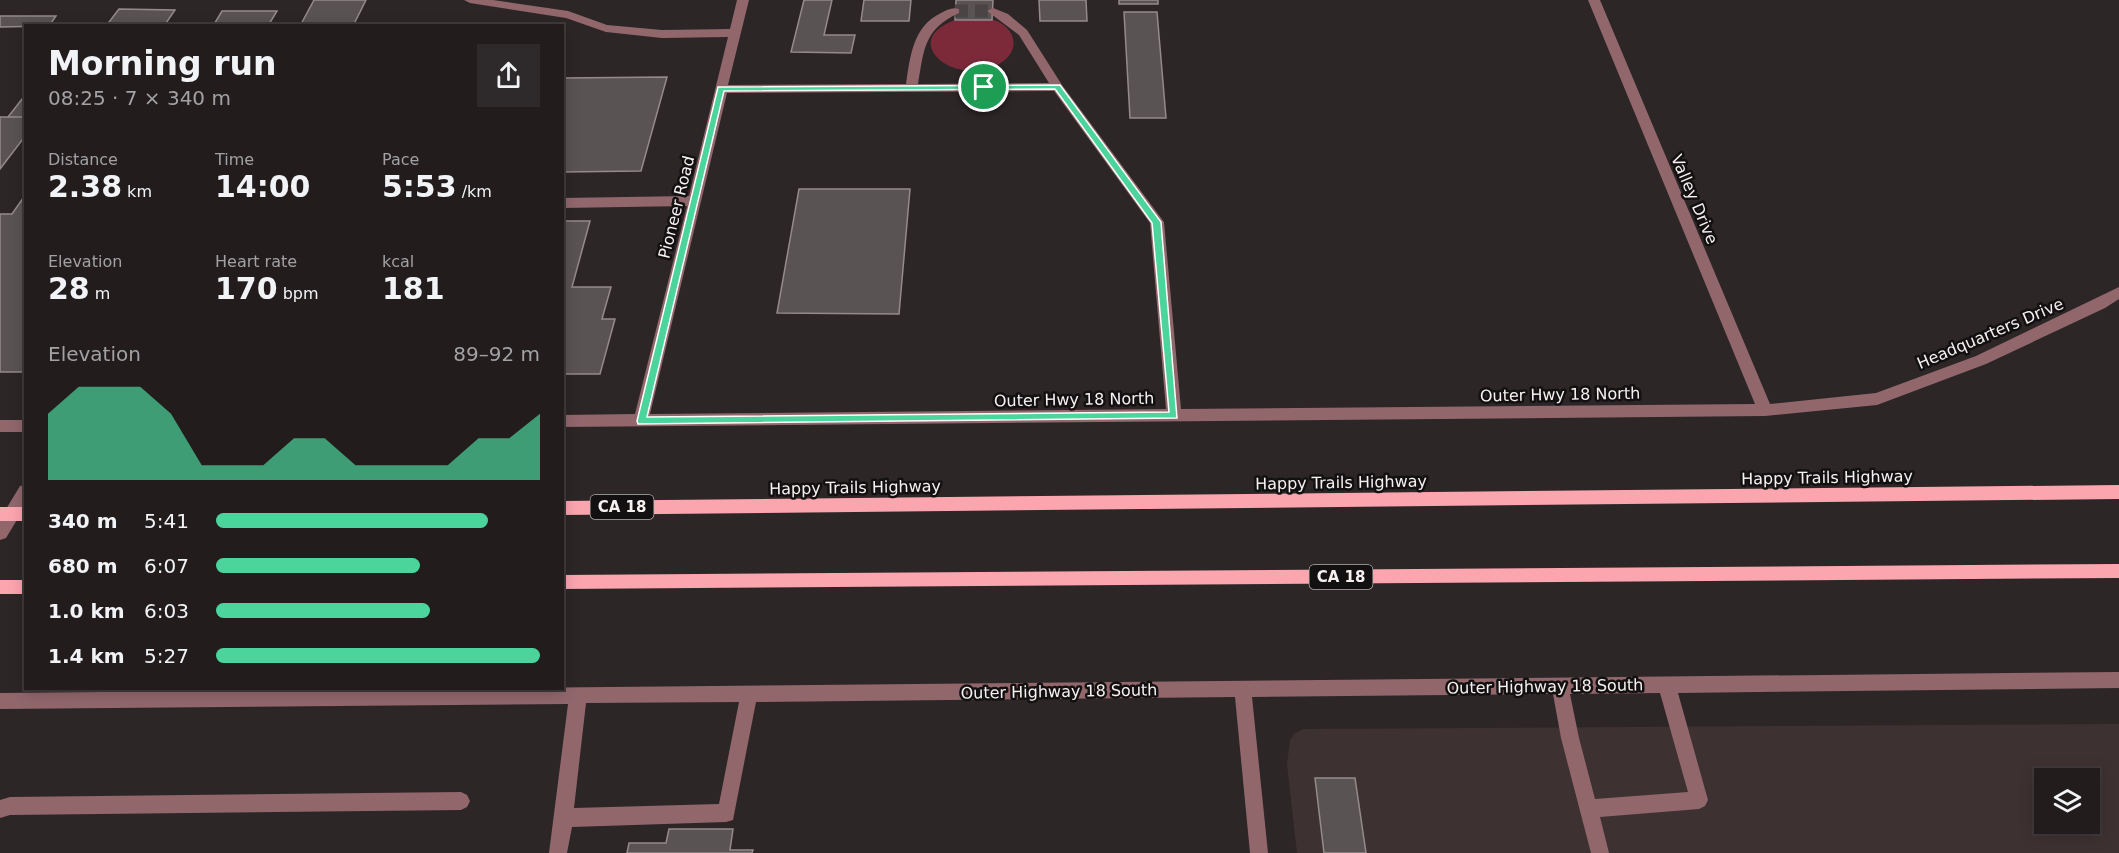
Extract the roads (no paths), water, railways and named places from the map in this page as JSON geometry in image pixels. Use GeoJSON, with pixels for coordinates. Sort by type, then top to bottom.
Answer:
{"type":"FeatureCollection","features":[{"type":"Feature","properties":{"kind":"main road","name":"Happy Trails Highway"},"geometry":{"type":"LineString","coordinates":[[564,508],[2119,492]]}},
{"type":"Feature","properties":{"kind":"main road","name":"CA 18"},"geometry":{"type":"LineString","coordinates":[[564,582],[2119,571]]}},
{"type":"Feature","properties":{"kind":"main road"},"geometry":{"type":"LineString","coordinates":[[0,587],[24,587]]}},
{"type":"Feature","properties":{"kind":"street"},"geometry":{"type":"LineString","coordinates":[[470,0],[568,15],[606,28],[662,34],[735,33]]}},
{"type":"Feature","properties":{"kind":"street","name":"Pioneer Road"},"geometry":{"type":"LineString","coordinates":[[641,421],[743,0]]}},
{"type":"Feature","properties":{"kind":"street","name":"Valley Drive"},"geometry":{"type":"LineString","coordinates":[[1594,0],[1765,410]]}},
{"type":"Feature","properties":{"kind":"street"},"geometry":{"type":"LineString","coordinates":[[911,87],[921,37],[940,16],[955,11]]}},
{"type":"Feature","properties":{"kind":"street"},"geometry":{"type":"LineString","coordinates":[[993,11],[1008,17],[1022,32],[1057,87],[1156,222],[1174,416]]}},
{"type":"Feature","properties":{"kind":"street"},"geometry":{"type":"LineString","coordinates":[[721,89],[1057,87]]}},
{"type":"Feature","properties":{"kind":"street"},"geometry":{"type":"LineString","coordinates":[[564,203],[694,201]]}},
{"type":"Feature","properties":{"kind":"street","name":"Headquarters Drive"},"geometry":{"type":"LineString","coordinates":[[1765,410],[1877,399],[1981,360],[2100,304],[2119,292]]}},
{"type":"Feature","properties":{"kind":"street","name":"Outer Hwy 18 North"},"geometry":{"type":"LineString","coordinates":[[564,422],[1765,410]]}},
{"type":"Feature","properties":{"kind":"street"},"geometry":{"type":"LineString","coordinates":[[0,426],[24,426]]}},
{"type":"Feature","properties":{"kind":"street"},"geometry":{"type":"LineString","coordinates":[[0,532],[24,494]]}},
{"type":"Feature","properties":{"kind":"street","name":"Outer Highway 18 South"},"geometry":{"type":"LineString","coordinates":[[0,701],[2119,680]]}},
{"type":"Feature","properties":{"kind":"street"},"geometry":{"type":"LineString","coordinates":[[1560,685],[1570,738],[1600,853]]}},
{"type":"Feature","properties":{"kind":"street"},"geometry":{"type":"LineString","coordinates":[[1589,809],[1699,800],[1667,685]]}},
{"type":"Feature","properties":{"kind":"street"},"geometry":{"type":"LineString","coordinates":[[1244,689],[1259,853]]}},
{"type":"Feature","properties":{"kind":"street"},"geometry":{"type":"LineString","coordinates":[[564,818],[726,813],[749,694]]}},
{"type":"Feature","properties":{"kind":"street"},"geometry":{"type":"LineString","coordinates":[[558,853],[578,695]]}},
{"type":"Feature","properties":{"kind":"street"},"geometry":{"type":"LineString","coordinates":[[0,809],[10,806],[461,801]]}},
{"type":"Feature","properties":{"kind":"tunnel"},"geometry":{"type":"LineString","coordinates":[[955,11],[993,11]]}}]}
